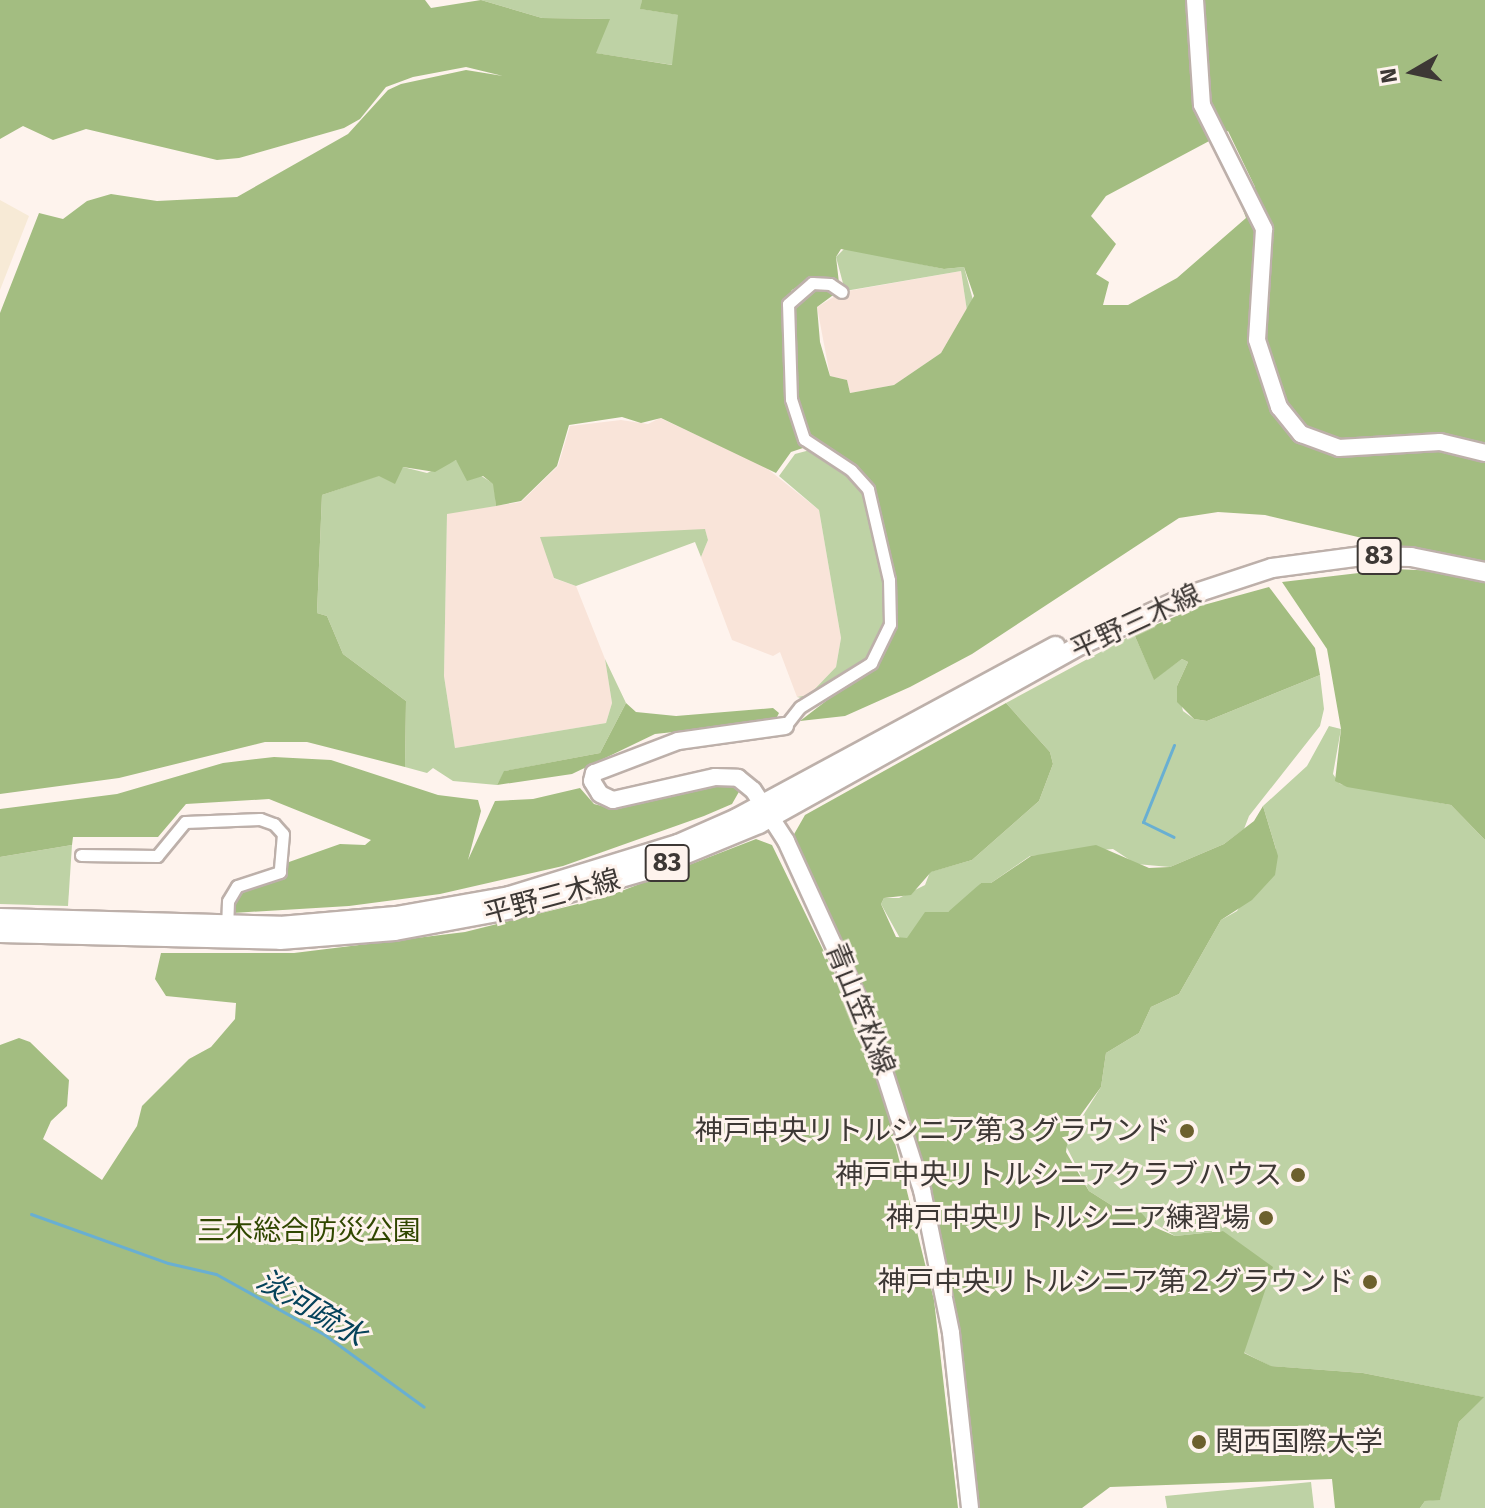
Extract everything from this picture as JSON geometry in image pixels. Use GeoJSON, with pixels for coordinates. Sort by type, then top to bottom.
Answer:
{"type":"FeatureCollection","features":[{"type":"Feature","properties":{"kind":"main road","name":"平野三木線"},"geometry":{"type":"LineString","coordinates":[[0,933],[246,941],[395,931],[505,911],[605,884],[768,811],[1110,630],[1177,600],[1272,568],[1384,556],[1485,572]]}},
{"type":"Feature","properties":{"kind":"main road","name":"平野三木線"},"geometry":{"type":"LineString","coordinates":[[0,918],[227,927],[366,920],[509,896],[678,844],[768,811]]}},
{"type":"Feature","properties":{"kind":"street"},"geometry":{"type":"LineString","coordinates":[[1195,0],[1202,105],[1264,229],[1257,340],[1279,407],[1301,434],[1339,448],[1440,442],[1485,453]]}},
{"type":"Feature","properties":{"kind":"street"},"geometry":{"type":"LineString","coordinates":[[768,811],[748,785],[732,776],[613,800],[596,790],[591,777],[687,739],[785,726],[800,707],[871,663],[890,624],[889,580],[868,489],[851,470],[804,439],[793,410],[788,304],[812,283],[830,284],[842,292]]}},
{"type":"Feature","properties":{"kind":"street","name":"青山笠松線"},"geometry":{"type":"LineString","coordinates":[[768,811],[850,979],[905,1130],[949,1317],[970,1508]]}},
{"type":"Feature","properties":{"kind":"street"},"geometry":{"type":"LineString","coordinates":[[81,855],[157,856],[185,822],[260,819],[274,824],[283,834],[280,872],[237,886],[228,901],[227,927]]}},
{"type":"Feature","properties":{"kind":"shaded area"},"geometry":{"type":"Polygon","coordinates":[[[0,200],[29,216],[0,290],[0,200]]]}},
{"type":"Feature","properties":{"kind":"shaded area"},"geometry":{"type":"Polygon","coordinates":[[[961,271],[967,311],[941,353],[894,385],[850,393],[847,380],[830,376],[817,307],[842,292],[961,271]]]}},
{"type":"Feature","properties":{"kind":"shaded area"},"geometry":{"type":"Polygon","coordinates":[[[660,418],[764,466],[819,510],[841,638],[836,667],[809,695],[797,697],[780,652],[773,656],[732,640],[701,557],[708,540],[705,530],[553,578],[576,586],[605,659],[612,703],[606,723],[455,748],[444,676],[447,513],[521,502],[558,466],[570,426],[621,420],[648,424],[660,418]]]}},
{"type":"Feature","properties":{"kind":"green space"},"geometry":{"type":"Polygon","coordinates":[[[0,0],[425,0],[431,8],[481,0],[542,18],[610,19],[596,53],[672,65],[678,15],[640,9],[642,0],[1485,0],[1485,567],[1265,515],[1218,512],[1179,518],[972,654],[910,687],[845,716],[800,721],[878,661],[891,638],[895,597],[871,488],[807,438],[796,410],[788,314],[798,294],[821,286],[836,293],[817,307],[820,342],[830,376],[847,380],[850,393],[894,385],[941,353],[974,296],[964,267],[944,269],[841,249],[836,257],[839,283],[807,281],[792,290],[784,304],[787,398],[795,431],[806,447],[791,452],[776,473],[661,418],[641,423],[622,417],[569,425],[557,466],[521,501],[496,506],[493,484],[483,476],[467,481],[456,460],[435,472],[403,467],[395,484],[379,476],[322,495],[317,613],[327,616],[343,654],[406,701],[405,767],[307,742],[265,742],[119,778],[0,794],[0,313],[39,213],[63,219],[87,201],[111,194],[157,201],[237,197],[348,134],[388,90],[401,84],[466,70],[503,76],[466,67],[413,77],[386,87],[360,119],[344,128],[239,158],[217,160],[86,129],[53,140],[23,126],[0,139],[0,0]],[[1228,131],[1106,196],[1091,216],[1116,244],[1096,274],[1109,282],[1103,305],[1128,305],[1177,278],[1246,218],[1238,196],[1255,187],[1228,131]]]}},
{"type":"Feature","properties":{"kind":"green space"},"geometry":{"type":"Polygon","coordinates":[[[481,0],[642,0],[641,9],[679,15],[673,65],[595,53],[609,19],[542,18],[481,0]]]}},
{"type":"Feature","properties":{"kind":"green space"},"geometry":{"type":"Polygon","coordinates":[[[845,248],[944,269],[964,267],[973,300],[967,311],[961,271],[845,291],[836,257],[845,248]]]}},
{"type":"Feature","properties":{"kind":"green space"},"geometry":{"type":"Polygon","coordinates":[[[810,450],[845,470],[865,492],[888,595],[885,628],[872,658],[811,700],[797,697],[809,695],[836,667],[841,638],[819,510],[779,476],[795,454],[810,450]]]}},
{"type":"Feature","properties":{"kind":"green space"},"geometry":{"type":"Polygon","coordinates":[[[456,460],[494,484],[496,506],[447,514],[444,676],[455,748],[606,723],[612,703],[605,659],[626,703],[600,753],[505,771],[497,785],[453,781],[433,768],[427,773],[405,767],[406,701],[343,654],[327,616],[317,613],[322,495],[403,467],[427,473],[456,460]]]}},
{"type":"Feature","properties":{"kind":"green space"},"geometry":{"type":"Polygon","coordinates":[[[705,529],[708,540],[701,557],[695,542],[576,586],[554,578],[540,537],[705,529]]]}},
{"type":"Feature","properties":{"kind":"green space"},"geometry":{"type":"Polygon","coordinates":[[[1393,569],[1439,571],[1485,581],[1485,840],[1451,805],[1347,787],[1335,781],[1341,729],[1327,649],[1282,582],[1393,569]]]}},
{"type":"Feature","properties":{"kind":"green space"},"geometry":{"type":"Polygon","coordinates":[[[1269,587],[1315,648],[1320,675],[1207,721],[1194,719],[1177,702],[1177,686],[1188,662],[1182,659],[1154,680],[1134,634],[1200,606],[1269,587]]]}},
{"type":"Feature","properties":{"kind":"green space"},"geometry":{"type":"Polygon","coordinates":[[[1134,634],[1154,679],[1182,659],[1188,662],[1177,686],[1183,711],[1194,719],[1207,721],[1320,675],[1324,709],[1320,726],[1249,816],[1244,829],[1224,844],[1170,867],[1136,864],[1113,849],[1030,856],[991,883],[981,883],[965,901],[902,942],[881,904],[884,898],[899,898],[925,885],[930,872],[972,860],[1039,801],[1053,764],[1050,752],[1006,703],[1134,634]]]}},
{"type":"Feature","properties":{"kind":"green space"},"geometry":{"type":"Polygon","coordinates":[[[626,703],[636,712],[676,716],[773,708],[779,713],[775,721],[655,734],[572,774],[497,785],[504,771],[600,753],[626,703]]]}},
{"type":"Feature","properties":{"kind":"green space"},"geometry":{"type":"Polygon","coordinates":[[[1006,703],[1050,752],[1053,764],[1039,801],[972,860],[931,872],[911,895],[884,898],[881,904],[896,937],[907,938],[925,912],[948,912],[981,883],[991,883],[1031,856],[1096,845],[1149,868],[1170,867],[1224,844],[1254,821],[1263,806],[1278,856],[1275,875],[1252,900],[1221,920],[1179,994],[1151,1007],[1139,1033],[1106,1053],[1101,1087],[1069,1131],[1066,1152],[1089,1191],[1119,1210],[1136,1207],[1154,1227],[1175,1236],[1223,1231],[1273,1267],[1244,1353],[1271,1366],[1363,1373],[1484,1397],[1459,1422],[1440,1500],[1425,1501],[1420,1508],[1335,1508],[1332,1479],[1110,1487],[1082,1508],[976,1508],[961,1353],[929,1192],[875,1022],[793,836],[805,815],[1006,703]]]}},
{"type":"Feature","properties":{"kind":"green space"},"geometry":{"type":"Polygon","coordinates":[[[1329,726],[1341,729],[1333,774],[1340,784],[1451,805],[1485,840],[1485,1508],[1420,1508],[1425,1501],[1440,1499],[1459,1422],[1483,1397],[1363,1373],[1270,1366],[1243,1352],[1223,1231],[1175,1236],[1128,1207],[1119,1210],[1089,1191],[1065,1144],[1101,1087],[1106,1053],[1139,1033],[1151,1007],[1179,994],[1221,920],[1237,911],[1276,849],[1263,806],[1307,766],[1329,726]]]}},
{"type":"Feature","properties":{"kind":"green space"},"geometry":{"type":"Polygon","coordinates":[[[274,757],[331,760],[438,795],[478,800],[481,811],[468,860],[495,801],[533,799],[580,788],[594,804],[614,809],[724,783],[740,790],[732,804],[563,866],[440,894],[349,906],[233,913],[237,895],[275,880],[289,862],[340,844],[365,845],[371,840],[269,799],[186,804],[158,837],[73,837],[72,845],[0,857],[0,809],[117,794],[223,763],[274,757]]]}},
{"type":"Feature","properties":{"kind":"green space","name":"三木総合防災公園"},"geometry":{"type":"Polygon","coordinates":[[[756,839],[772,845],[845,995],[885,1103],[934,1300],[958,1508],[0,1508],[0,1045],[19,1038],[30,1042],[69,1080],[67,1106],[51,1121],[43,1139],[102,1180],[137,1126],[142,1106],[189,1059],[211,1047],[235,1019],[236,1003],[166,996],[155,979],[161,953],[294,953],[465,932],[606,897],[756,839]]]}},
{"type":"Feature","properties":{"kind":"green space"},"geometry":{"type":"Polygon","coordinates":[[[72,845],[68,906],[0,904],[0,857],[72,845]]]}},
{"type":"Feature","properties":{"kind":"green space"},"geometry":{"type":"Polygon","coordinates":[[[1311,1482],[1314,1508],[1167,1508],[1165,1496],[1311,1482]]]}},
{"type":"Feature","properties":{"kind":"waterway"},"geometry":{"type":"LineString","coordinates":[[1174,745],[1143,822],[1174,837]]}},
{"type":"Feature","properties":{"kind":"waterway","name":"淡河疏水"},"geometry":{"type":"LineString","coordinates":[[31,1214],[168,1263],[216,1274],[325,1335],[424,1407]]}},
{"type":"Feature","properties":{"kind":"place","name":"神戸中央リトルシニア第３グラウンド"},"geometry":{"type":"Point","coordinates":[1187,1131]}},
{"type":"Feature","properties":{"kind":"place","name":"神戸中央リトルシニアクラブハウス"},"geometry":{"type":"Point","coordinates":[1298,1175]}},
{"type":"Feature","properties":{"kind":"place","name":"神戸中央リトルシニア練習場"},"geometry":{"type":"Point","coordinates":[1266,1218]}},
{"type":"Feature","properties":{"kind":"place","name":"神戸中央リトルシニア第２グラウンド"},"geometry":{"type":"Point","coordinates":[1370,1282]}},
{"type":"Feature","properties":{"kind":"place","name":"関西国際大学"},"geometry":{"type":"Point","coordinates":[1199,1442]}}]}
